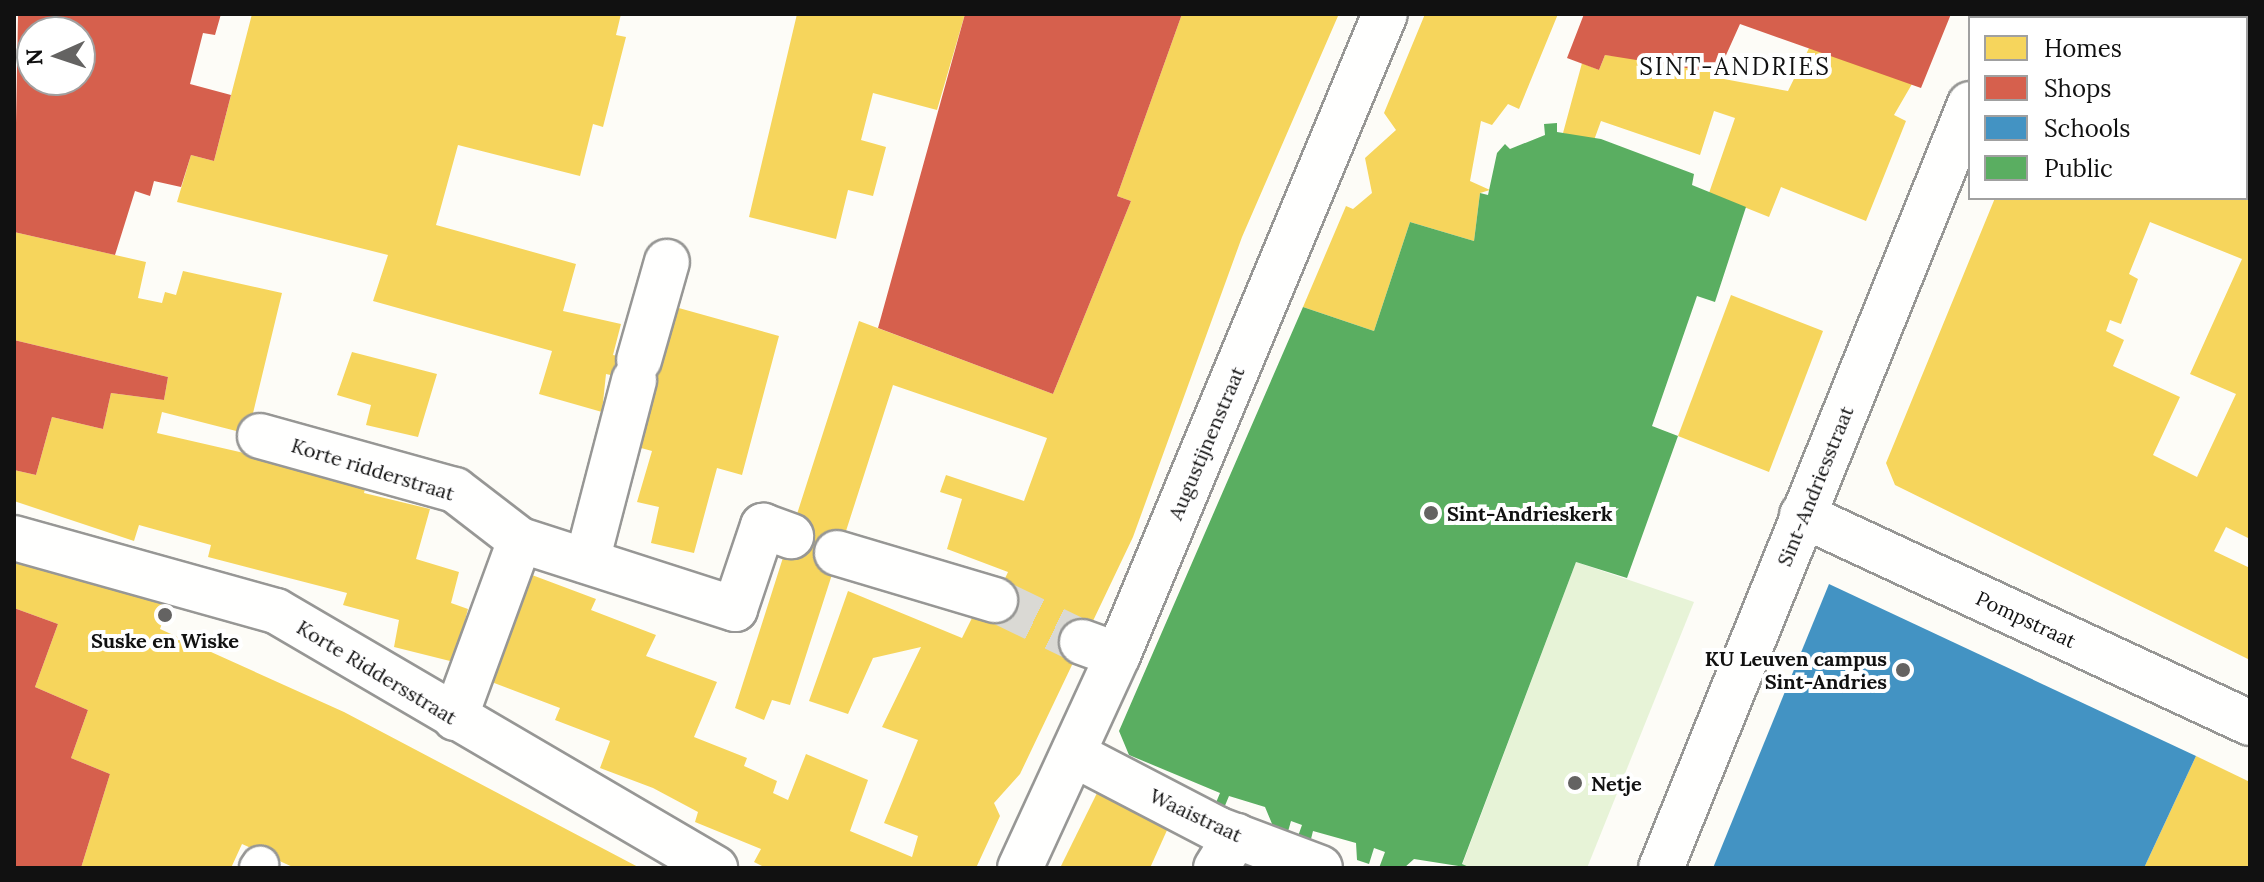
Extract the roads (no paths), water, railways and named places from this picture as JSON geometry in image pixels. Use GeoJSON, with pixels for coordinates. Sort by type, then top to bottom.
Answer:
{"type":"FeatureCollection","features":[{"type":"Feature","properties":{"kind":"street","name":"Augustijnenstraat"},"geometry":{"type":"LineString","coordinates":[[1020,868],[1075,755],[1100,648],[1385,14]]}},
{"type":"Feature","properties":{"kind":"street","name":"Sint-Andriesstraat"},"geometry":{"type":"LineString","coordinates":[[1661,868],[1968,109]]}},
{"type":"Feature","properties":{"kind":"street"},"geometry":{"type":"LineString","coordinates":[[587,561],[667,262]]}},
{"type":"Feature","properties":{"kind":"street","name":"Korte ridderstraat"},"geometry":{"type":"LineString","coordinates":[[260,436],[455,490],[520,540],[735,609],[763,526],[791,536]]}},
{"type":"Feature","properties":{"kind":"street","name":"Pompstraat"},"geometry":{"type":"LineString","coordinates":[[1802,515],[2250,723]]}},
{"type":"Feature","properties":{"kind":"street","name":"Korte Riddersstraat"},"geometry":{"type":"LineString","coordinates":[[14,538],[276,611],[715,868]]}},
{"type":"Feature","properties":{"kind":"street"},"geometry":{"type":"LineString","coordinates":[[455,718],[520,540]]}},
{"type":"Feature","properties":{"kind":"street"},"geometry":{"type":"LineString","coordinates":[[837,553],[995,600]]}},
{"type":"Feature","properties":{"kind":"street","name":"Waaistraat"},"geometry":{"type":"LineString","coordinates":[[1075,755],[1226,852],[1320,868]]}},
{"type":"Feature","properties":{"kind":"tunnel"},"geometry":{"type":"LineString","coordinates":[[995,600],[1082,642]]}},
{"type":"Feature","properties":{"kind":"place","name":"Sint-Andrieskerk"},"geometry":{"type":"Point","coordinates":[1431,513]}},
{"type":"Feature","properties":{"kind":"place","name":"Suske en Wiske"},"geometry":{"type":"Point","coordinates":[165,615]}},
{"type":"Feature","properties":{"kind":"place","name":"KU Leuven campus Sint-Andries"},"geometry":{"type":"Point","coordinates":[1903,670]}},
{"type":"Feature","properties":{"kind":"place","name":"Netje"},"geometry":{"type":"Point","coordinates":[1575,783]}},
{"type":"Feature","properties":{"kind":"district","name":"SINT-ANDRIES"},"geometry":{"type":"Point","coordinates":[1735,67]}}]}
